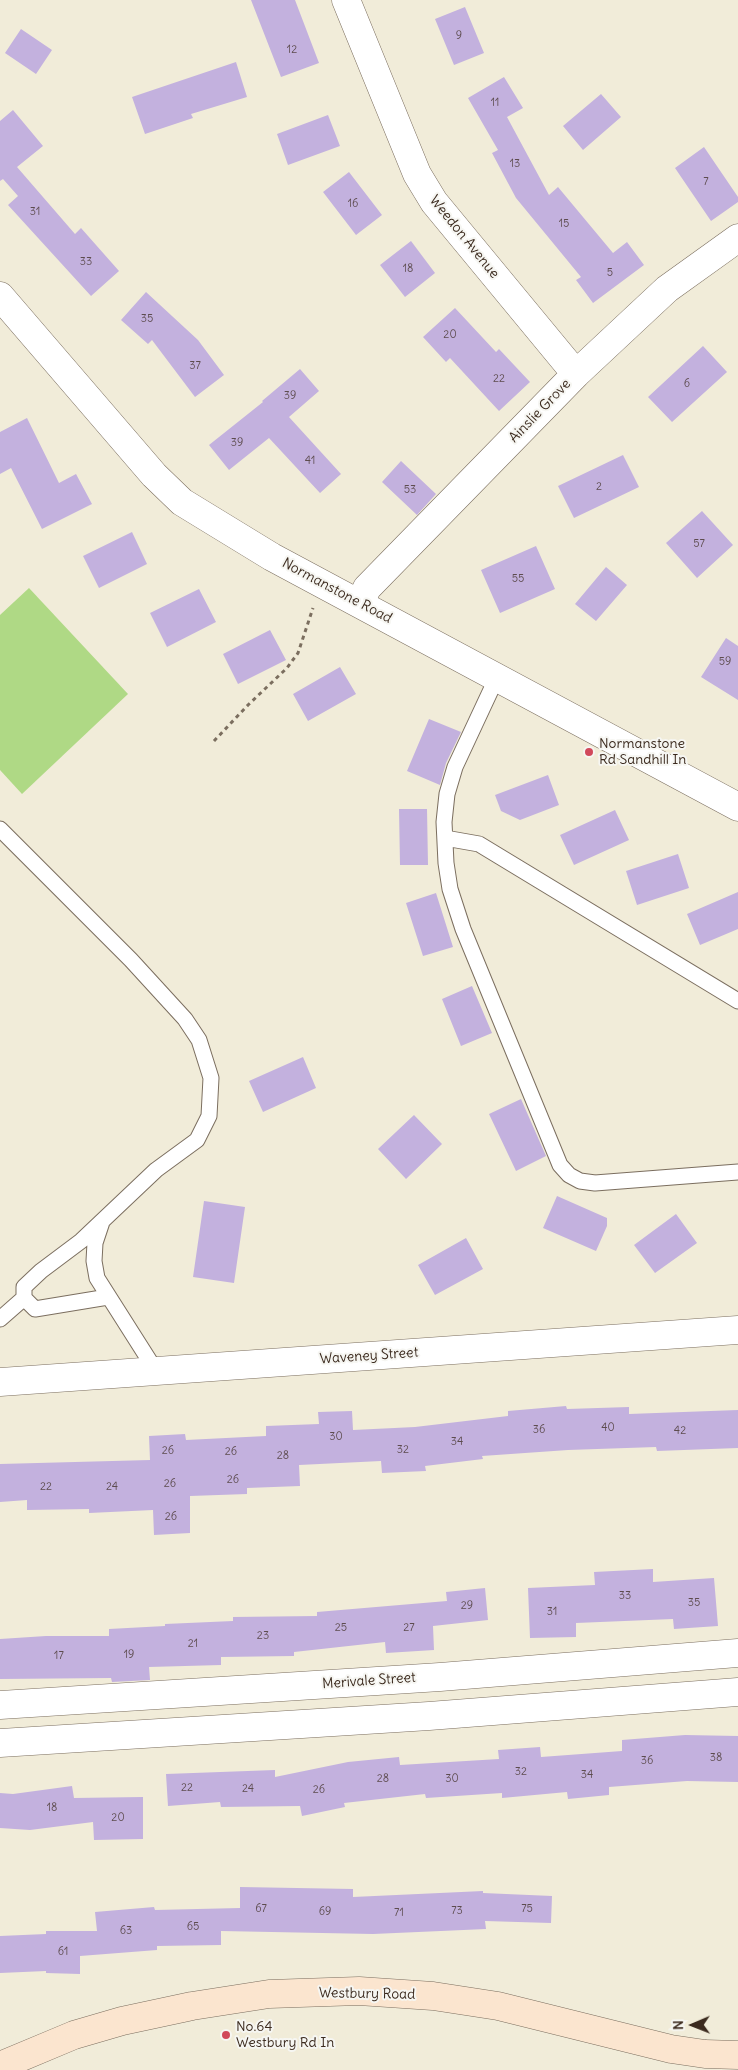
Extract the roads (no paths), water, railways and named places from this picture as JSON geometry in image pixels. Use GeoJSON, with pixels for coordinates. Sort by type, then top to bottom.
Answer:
{"type":"FeatureCollection","features":[{"type":"Feature","properties":{"kind":"main road","name":"Westbury Road"},"geometry":{"type":"LineString","coordinates":[[0,2066],[74,2035],[122,2021],[192,2006],[269,1994],[359,1991],[434,1996],[498,2006],[672,2049],[705,2054],[738,2055]]}},
{"type":"Feature","properties":{"kind":"street","name":"Weedon Avenue"},"geometry":{"type":"LineString","coordinates":[[346,0],[417,174],[434,202],[576,374]]}},
{"type":"Feature","properties":{"kind":"street","name":"Ainslie Grove"},"geometry":{"type":"LineString","coordinates":[[360,603],[367,588],[576,374],[667,289],[738,238]]}},
{"type":"Feature","properties":{"kind":"street","name":"Normanstone Road"},"geometry":{"type":"LineString","coordinates":[[0,296],[154,475],[182,502],[229,532],[321,583],[738,807]]}},
{"type":"Feature","properties":{"kind":"street","name":"Waveney Street"},"geometry":{"type":"LineString","coordinates":[[0,1382],[738,1330]]}},
{"type":"Feature","properties":{"kind":"street","name":"Merivale Street"},"geometry":{"type":"LineString","coordinates":[[0,1705],[440,1677],[738,1653]]}},
{"type":"Feature","properties":{"kind":"street"},"geometry":{"type":"LineString","coordinates":[[0,1743],[429,1716],[738,1692]]}},
{"type":"Feature","properties":{"kind":"lane"},"geometry":{"type":"LineString","coordinates":[[497,677],[455,766],[447,794],[445,838],[450,889],[463,929],[560,1165],[580,1181],[595,1183],[738,1172]]}},
{"type":"Feature","properties":{"kind":"lane"},"geometry":{"type":"LineString","coordinates":[[0,829],[131,960],[185,1019],[199,1040],[211,1078],[209,1116],[197,1140],[156,1170],[81,1241],[41,1271],[24,1287],[24,1298],[35,1309],[108,1297]]}},
{"type":"Feature","properties":{"kind":"lane"},"geometry":{"type":"LineString","coordinates":[[445,838],[479,844],[738,1002]]}},
{"type":"Feature","properties":{"kind":"lane"},"geometry":{"type":"LineString","coordinates":[[103,1219],[95,1243],[94,1261],[97,1278],[156,1371]]}},
{"type":"Feature","properties":{"kind":"lane"},"geometry":{"type":"LineString","coordinates":[[0,1319],[24,1298]]}},
{"type":"Feature","properties":{"kind":"place","name":"Normanstone Rd Sandhill In"},"geometry":{"type":"Point","coordinates":[589,752]}},
{"type":"Feature","properties":{"kind":"place","name":"No.64 Westbury Rd In"},"geometry":{"type":"Point","coordinates":[226,2035]}}]}
